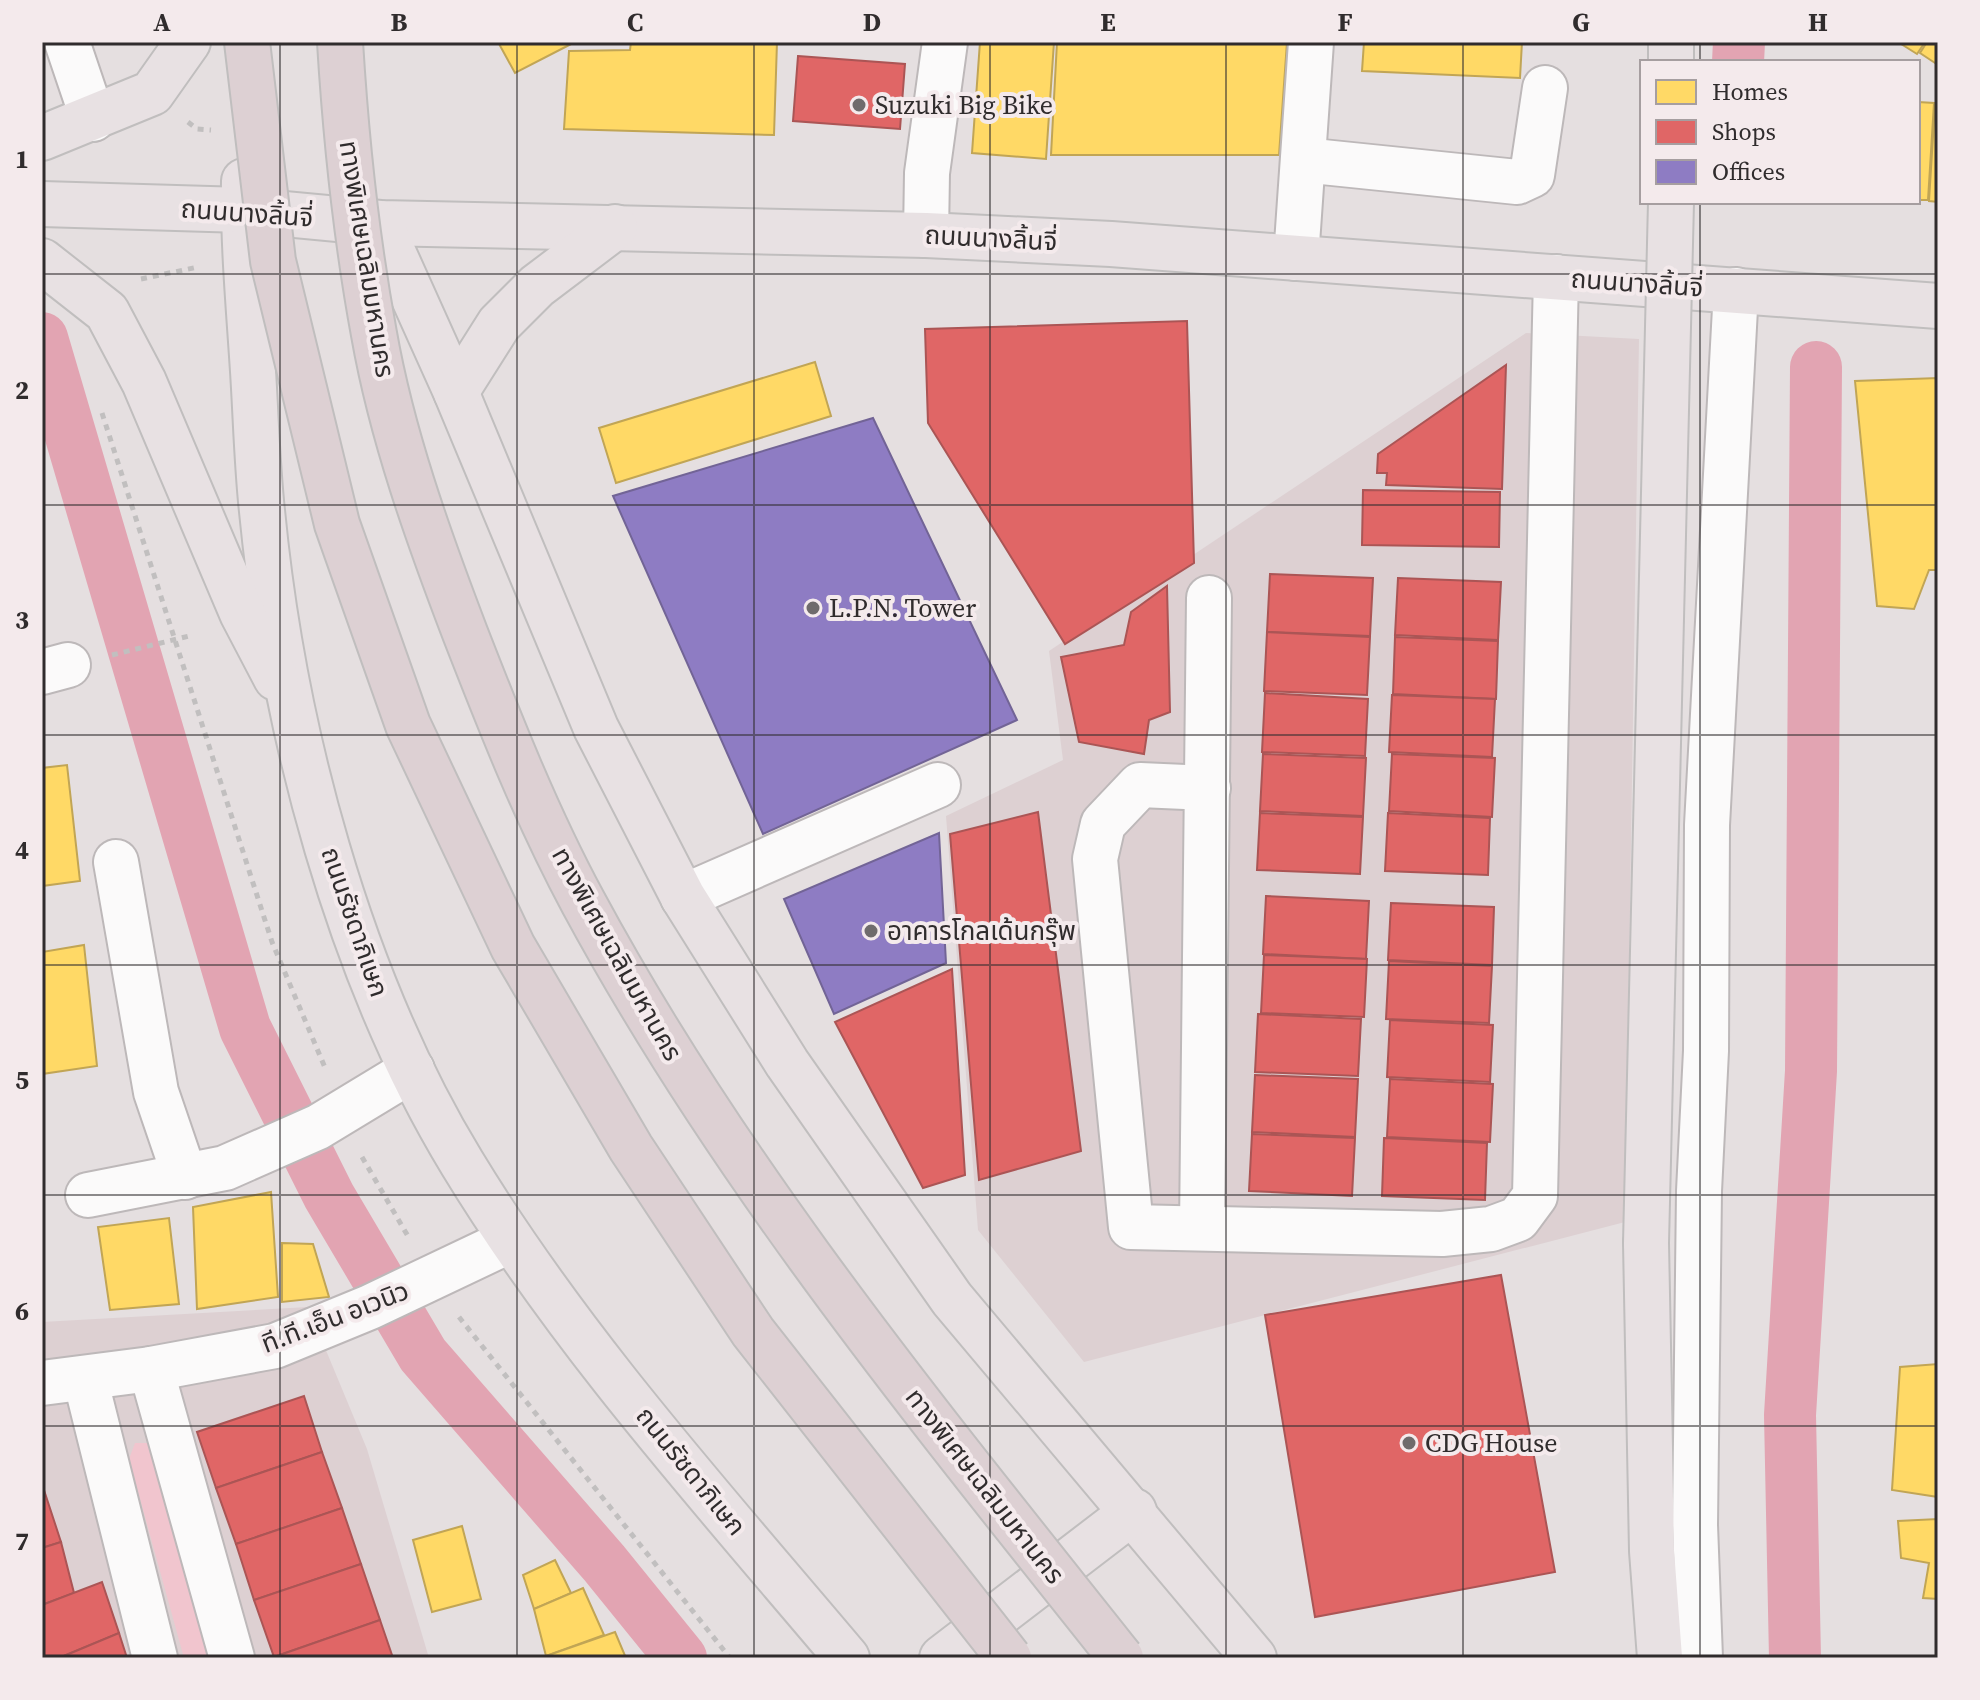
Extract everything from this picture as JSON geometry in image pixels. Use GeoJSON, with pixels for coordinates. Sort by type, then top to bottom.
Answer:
{"type":"FeatureCollection","features":[{"type":"Feature","properties":{"kind":"highway"},"geometry":{"type":"LineString","coordinates":[[246,42],[273,261],[337,524],[408,725],[506,933],[631,1148],[753,1332],[1009,1658]]}},
{"type":"Feature","properties":{"kind":"highway","name":"ทางพิเศษเฉลิมมหานคร"},"geometry":{"type":"LineString","coordinates":[[340,42],[347,151],[374,338],[422,522],[497,714],[582,900],[685,1077],[862,1331],[1121,1658]]}},
{"type":"Feature","properties":{"kind":"main road"},"geometry":{"type":"LineString","coordinates":[[42,138],[152,93],[188,42]]}},
{"type":"Feature","properties":{"kind":"main road","name":"ถนนรัชดาภิเษก"},"geometry":{"type":"LineString","coordinates":[[246,42],[243,210],[262,513],[291,708],[334,867],[378,994],[412,1070],[460,1160],[511,1240],[593,1351],[847,1658]]}},
{"type":"Feature","properties":{"kind":"main road","name":"ถนนนางลิ้นจี่"},"geometry":{"type":"LineString","coordinates":[[42,204],[243,210],[380,223],[926,235],[1296,258],[1938,306]]}},
{"type":"Feature","properties":{"kind":"main road"},"geometry":{"type":"LineString","coordinates":[[1660,1658],[1652,1551],[1646,1243],[1671,204]]}},
{"type":"Feature","properties":{"kind":"main road"},"geometry":{"type":"LineString","coordinates":[[380,223],[456,392],[596,728],[683,897],[787,1063],[952,1299],[1134,1511],[1254,1658]]}},
{"type":"Feature","properties":{"kind":"main road"},"geometry":{"type":"LineString","coordinates":[[456,392],[499,324],[537,286],[615,227]]}},
{"type":"Feature","properties":{"kind":"main road"},"geometry":{"type":"LineString","coordinates":[[42,261],[107,312],[144,382],[242,613],[291,708]]}},
{"type":"Feature","properties":{"kind":"main road"},"geometry":{"type":"LineString","coordinates":[[942,1658],[1134,1511]]}},
{"type":"Feature","properties":{"kind":"street"},"geometry":{"type":"LineString","coordinates":[[67,42],[93,119]]}},
{"type":"Feature","properties":{"kind":"street"},"geometry":{"type":"LineString","coordinates":[[926,235],[927,173],[945,42]]}},
{"type":"Feature","properties":{"kind":"street"},"geometry":{"type":"LineString","coordinates":[[1296,258],[1311,42]]}},
{"type":"Feature","properties":{"kind":"street"},"geometry":{"type":"LineString","coordinates":[[1303,160],[1517,182],[1532,175],[1545,88]]}},
{"type":"Feature","properties":{"kind":"street"},"geometry":{"type":"LineString","coordinates":[[1208,788],[1140,785],[1103,824],[1095,859],[1131,1227],[1442,1234],[1478,1230],[1518,1219],[1535,1196],[1556,277]]}},
{"type":"Feature","properties":{"kind":"street"},"geometry":{"type":"LineString","coordinates":[[1700,1658],[1695,1525],[1699,1191],[1706,1051],[1707,825],[1736,290]]}},
{"type":"Feature","properties":{"kind":"street"},"geometry":{"type":"LineString","coordinates":[[1202,1228],[1209,598]]}},
{"type":"Feature","properties":{"kind":"street"},"geometry":{"type":"LineString","coordinates":[[683,897],[938,785]]}},
{"type":"Feature","properties":{"kind":"street"},"geometry":{"type":"LineString","coordinates":[[116,862],[156,1092],[205,1172]]}},
{"type":"Feature","properties":{"kind":"street"},"geometry":{"type":"LineString","coordinates":[[88,1195],[205,1172],[318,1127],[412,1070]]}},
{"type":"Feature","properties":{"kind":"street","name":"ที.ที.เอ็น อเวนิว"},"geometry":{"type":"LineString","coordinates":[[42,1383],[151,1369],[275,1346],[435,1278],[511,1240]]}},
{"type":"Feature","properties":{"kind":"street"},"geometry":{"type":"LineString","coordinates":[[151,1369],[232,1658]]}},
{"type":"Feature","properties":{"kind":"street"},"geometry":{"type":"LineString","coordinates":[[85,1378],[155,1658]]}},
{"type":"Feature","properties":{"kind":"street"},"geometry":{"type":"LineString","coordinates":[[102,1446],[108,1420],[125,1410],[164,1419]]}},
{"type":"Feature","properties":{"kind":"path"},"geometry":{"type":"LineString","coordinates":[[180,114],[197,129],[216,130]]}},
{"type":"Feature","properties":{"kind":"path"},"geometry":{"type":"LineString","coordinates":[[128,281],[205,265]]}},
{"type":"Feature","properties":{"kind":"path"},"geometry":{"type":"LineString","coordinates":[[73,664],[163,645],[193,635]]}},
{"type":"Feature","properties":{"kind":"shaded area"},"geometry":{"type":"Polygon","coordinates":[[[1526,333],[1639,339],[1625,1222],[1084,1362],[978,1230],[946,816],[1063,760],[1049,651],[1526,333]]]}},
{"type":"Feature","properties":{"kind":"shaded area"},"geometry":{"type":"Polygon","coordinates":[[[308,1307],[367,1449],[429,1658],[42,1658],[42,1322],[308,1307]]]}},
{"type":"Feature","properties":{"kind":"shaded area"},"geometry":{"type":"Polygon","coordinates":[[[135,1443],[149,1443],[210,1658],[184,1658],[129,1459],[135,1443]]]}},
{"type":"Feature","properties":{"kind":"building: Homes"},"geometry":{"type":"Polygon","coordinates":[[[498,42],[575,42],[515,73],[498,42]]]}},
{"type":"Feature","properties":{"kind":"building: Homes"},"geometry":{"type":"Polygon","coordinates":[[[631,42],[777,42],[774,135],[564,129],[569,51],[630,50],[631,42]]]}},
{"type":"Feature","properties":{"kind":"building: Homes"},"geometry":{"type":"Polygon","coordinates":[[[980,42],[1054,42],[1046,159],[972,153],[980,42]]]}},
{"type":"Feature","properties":{"kind":"building: Homes"},"geometry":{"type":"Polygon","coordinates":[[[1057,42],[1287,42],[1279,155],[1051,155],[1057,42]]]}},
{"type":"Feature","properties":{"kind":"building: Homes"},"geometry":{"type":"Polygon","coordinates":[[[1364,42],[1522,42],[1520,78],[1362,71],[1364,42]]]}},
{"type":"Feature","properties":{"kind":"building: Homes"},"geometry":{"type":"Polygon","coordinates":[[[1898,42],[1925,42],[1917,54],[1898,42]]]}},
{"type":"Feature","properties":{"kind":"building: Homes"},"geometry":{"type":"Polygon","coordinates":[[[1927,42],[1938,42],[1938,65],[1920,53],[1927,42]]]}},
{"type":"Feature","properties":{"kind":"building: Homes"},"geometry":{"type":"Polygon","coordinates":[[[1920,102],[1934,103],[1928,200],[1920,200],[1920,102]]]}},
{"type":"Feature","properties":{"kind":"building: Homes"},"geometry":{"type":"Polygon","coordinates":[[[1935,104],[1938,105],[1938,202],[1929,201],[1935,104]]]}},
{"type":"Feature","properties":{"kind":"building: Homes"},"geometry":{"type":"Polygon","coordinates":[[[815,362],[831,416],[616,483],[599,428],[815,362]]]}},
{"type":"Feature","properties":{"kind":"building: Homes"},"geometry":{"type":"Polygon","coordinates":[[[1938,378],[1938,570],[1929,570],[1914,609],[1877,606],[1855,381],[1938,378]]]}},
{"type":"Feature","properties":{"kind":"building: Homes"},"geometry":{"type":"Polygon","coordinates":[[[67,765],[80,881],[42,886],[42,768],[67,765]]]}},
{"type":"Feature","properties":{"kind":"building: Homes"},"geometry":{"type":"Polygon","coordinates":[[[84,945],[97,1066],[42,1074],[42,952],[84,945]]]}},
{"type":"Feature","properties":{"kind":"building: Homes"},"geometry":{"type":"Polygon","coordinates":[[[271,1192],[278,1297],[197,1309],[193,1207],[271,1192]]]}},
{"type":"Feature","properties":{"kind":"building: Homes"},"geometry":{"type":"Polygon","coordinates":[[[169,1218],[179,1304],[110,1310],[98,1227],[169,1218]]]}},
{"type":"Feature","properties":{"kind":"building: Homes"},"geometry":{"type":"Polygon","coordinates":[[[282,1243],[313,1244],[329,1297],[282,1302],[282,1243]]]}},
{"type":"Feature","properties":{"kind":"building: Homes"},"geometry":{"type":"Polygon","coordinates":[[[1938,1364],[1938,1497],[1892,1490],[1900,1367],[1938,1364]]]}},
{"type":"Feature","properties":{"kind":"building: Homes"},"geometry":{"type":"Polygon","coordinates":[[[1938,1519],[1938,1599],[1923,1598],[1929,1563],[1901,1558],[1898,1521],[1938,1519]]]}},
{"type":"Feature","properties":{"kind":"building: Homes"},"geometry":{"type":"Polygon","coordinates":[[[462,1526],[481,1599],[432,1612],[413,1540],[462,1526]]]}},
{"type":"Feature","properties":{"kind":"building: Homes"},"geometry":{"type":"Polygon","coordinates":[[[555,1560],[571,1593],[534,1609],[523,1575],[555,1560]]]}},
{"type":"Feature","properties":{"kind":"building: Homes"},"geometry":{"type":"Polygon","coordinates":[[[583,1588],[604,1635],[546,1656],[534,1609],[583,1588]]]}},
{"type":"Feature","properties":{"kind":"building: Homes"},"geometry":{"type":"Polygon","coordinates":[[[615,1632],[626,1658],[546,1656],[615,1632]]]}},
{"type":"Feature","properties":{"kind":"building: Shops"},"geometry":{"type":"Polygon","coordinates":[[[798,56],[905,64],[900,129],[793,121],[798,56]]]}},
{"type":"Feature","properties":{"kind":"building: Shops"},"geometry":{"type":"Polygon","coordinates":[[[1187,321],[1194,563],[1065,644],[928,423],[925,329],[1187,321]]]}},
{"type":"Feature","properties":{"kind":"building: Shops"},"geometry":{"type":"Polygon","coordinates":[[[1506,365],[1502,489],[1386,485],[1387,473],[1377,473],[1378,454],[1506,365]]]}},
{"type":"Feature","properties":{"kind":"building: Shops"},"geometry":{"type":"Polygon","coordinates":[[[1363,490],[1500,492],[1499,547],[1362,545],[1363,490]]]}},
{"type":"Feature","properties":{"kind":"building: Shops"},"geometry":{"type":"Polygon","coordinates":[[[1270,574],[1373,578],[1370,636],[1267,632],[1270,574]]]}},
{"type":"Feature","properties":{"kind":"building: Shops"},"geometry":{"type":"Polygon","coordinates":[[[1398,578],[1501,582],[1498,640],[1395,635],[1398,578]]]}},
{"type":"Feature","properties":{"kind":"building: Shops"},"geometry":{"type":"Polygon","coordinates":[[[1167,586],[1170,712],[1149,720],[1144,754],[1079,742],[1061,657],[1124,645],[1131,612],[1167,586]]]}},
{"type":"Feature","properties":{"kind":"building: Shops"},"geometry":{"type":"Polygon","coordinates":[[[1267,632],[1370,637],[1367,695],[1264,691],[1267,632]]]}},
{"type":"Feature","properties":{"kind":"building: Shops"},"geometry":{"type":"Polygon","coordinates":[[[1395,637],[1498,641],[1496,699],[1393,694],[1395,637]]]}},
{"type":"Feature","properties":{"kind":"building: Shops"},"geometry":{"type":"Polygon","coordinates":[[[1265,693],[1368,699],[1365,756],[1262,752],[1265,693]]]}},
{"type":"Feature","properties":{"kind":"building: Shops"},"geometry":{"type":"Polygon","coordinates":[[[1392,695],[1495,699],[1492,757],[1389,752],[1392,695]]]}},
{"type":"Feature","properties":{"kind":"building: Shops"},"geometry":{"type":"Polygon","coordinates":[[[1263,754],[1366,758],[1363,816],[1260,811],[1263,754]]]}},
{"type":"Feature","properties":{"kind":"building: Shops"},"geometry":{"type":"Polygon","coordinates":[[[1392,754],[1495,758],[1492,817],[1389,811],[1392,754]]]}},
{"type":"Feature","properties":{"kind":"building: Shops"},"geometry":{"type":"Polygon","coordinates":[[[1038,812],[1081,1151],[979,1180],[950,834],[1038,812]]]}},
{"type":"Feature","properties":{"kind":"building: Shops"},"geometry":{"type":"Polygon","coordinates":[[[1260,813],[1363,817],[1360,874],[1257,870],[1260,813]]]}},
{"type":"Feature","properties":{"kind":"building: Shops"},"geometry":{"type":"Polygon","coordinates":[[[1388,813],[1490,818],[1488,875],[1385,871],[1388,813]]]}},
{"type":"Feature","properties":{"kind":"building: Shops"},"geometry":{"type":"Polygon","coordinates":[[[1266,896],[1369,901],[1366,959],[1263,954],[1266,896]]]}},
{"type":"Feature","properties":{"kind":"building: Shops"},"geometry":{"type":"Polygon","coordinates":[[[1391,903],[1494,907],[1492,965],[1388,960],[1391,903]]]}},
{"type":"Feature","properties":{"kind":"building: Shops"},"geometry":{"type":"Polygon","coordinates":[[[1264,955],[1367,959],[1364,1017],[1261,1013],[1264,955]]]}},
{"type":"Feature","properties":{"kind":"building: Shops"},"geometry":{"type":"Polygon","coordinates":[[[1389,961],[1492,966],[1489,1023],[1386,1019],[1389,961]]]}},
{"type":"Feature","properties":{"kind":"building: Shops"},"geometry":{"type":"Polygon","coordinates":[[[952,969],[965,1175],[923,1188],[835,1022],[952,969]]]}},
{"type":"Feature","properties":{"kind":"building: Shops"},"geometry":{"type":"Polygon","coordinates":[[[1258,1014],[1361,1019],[1358,1076],[1255,1072],[1258,1014]]]}},
{"type":"Feature","properties":{"kind":"building: Shops"},"geometry":{"type":"Polygon","coordinates":[[[1390,1020],[1493,1025],[1490,1082],[1387,1077],[1390,1020]]]}},
{"type":"Feature","properties":{"kind":"building: Shops"},"geometry":{"type":"Polygon","coordinates":[[[1255,1075],[1358,1079],[1355,1137],[1252,1132],[1255,1075]]]}},
{"type":"Feature","properties":{"kind":"building: Shops"},"geometry":{"type":"Polygon","coordinates":[[[1390,1079],[1493,1084],[1490,1142],[1387,1137],[1390,1079]]]}},
{"type":"Feature","properties":{"kind":"building: Shops"},"geometry":{"type":"Polygon","coordinates":[[[1252,1134],[1355,1138],[1352,1196],[1249,1191],[1252,1134]]]}},
{"type":"Feature","properties":{"kind":"building: Shops"},"geometry":{"type":"Polygon","coordinates":[[[1384,1138],[1487,1143],[1485,1200],[1382,1196],[1384,1138]]]}},
{"type":"Feature","properties":{"kind":"building: Shops","name":"CDG House"},"geometry":{"type":"Polygon","coordinates":[[[1501,1275],[1555,1572],[1315,1617],[1265,1315],[1501,1275]]]}},
{"type":"Feature","properties":{"kind":"building: Shops"},"geometry":{"type":"Polygon","coordinates":[[[304,1396],[322,1452],[216,1488],[197,1432],[304,1396]]]}},
{"type":"Feature","properties":{"kind":"building: Shops"},"geometry":{"type":"Polygon","coordinates":[[[322,1452],[342,1508],[236,1544],[216,1488],[322,1452]]]}},
{"type":"Feature","properties":{"kind":"building: Shops"},"geometry":{"type":"Polygon","coordinates":[[[42,1484],[61,1542],[42,1548],[42,1484]]]}},
{"type":"Feature","properties":{"kind":"building: Shops"},"geometry":{"type":"Polygon","coordinates":[[[342,1508],[361,1564],[254,1600],[236,1544],[342,1508]]]}},
{"type":"Feature","properties":{"kind":"building: Shops"},"geometry":{"type":"Polygon","coordinates":[[[61,1542],[74,1593],[42,1605],[42,1548],[61,1542]]]}},
{"type":"Feature","properties":{"kind":"building: Shops"},"geometry":{"type":"Polygon","coordinates":[[[361,1564],[380,1620],[274,1657],[254,1600],[361,1564]]]}},
{"type":"Feature","properties":{"kind":"building: Shops"},"geometry":{"type":"Polygon","coordinates":[[[102,1582],[119,1633],[59,1658],[42,1658],[42,1605],[102,1582]]]}},
{"type":"Feature","properties":{"kind":"building: Shops"},"geometry":{"type":"Polygon","coordinates":[[[380,1620],[393,1658],[274,1658],[274,1657],[380,1620]]]}},
{"type":"Feature","properties":{"kind":"building: Shops"},"geometry":{"type":"Polygon","coordinates":[[[119,1633],[127,1658],[59,1658],[119,1633]]]}},
{"type":"Feature","properties":{"kind":"building: Offices","name":"L.P.N. Tower"},"geometry":{"type":"Polygon","coordinates":[[[873,418],[1017,720],[763,834],[613,496],[873,418]]]}},
{"type":"Feature","properties":{"kind":"building: Offices","name":"อาคารโกลเด้นกรุ๊พ"},"geometry":{"type":"Polygon","coordinates":[[[939,833],[946,963],[834,1014],[784,899],[939,833]]]}},
{"type":"Feature","properties":{"kind":"waterway"},"geometry":{"type":"LineString","coordinates":[[1738,60],[1739,42]]}},
{"type":"Feature","properties":{"kind":"waterway"},"geometry":{"type":"LineString","coordinates":[[42,338],[245,1028],[329,1196],[423,1355],[604,1563],[681,1658]]}},
{"type":"Feature","properties":{"kind":"waterway"},"geometry":{"type":"LineString","coordinates":[[1795,1658],[1790,1415],[1811,1071],[1816,367]]}},
{"type":"Feature","properties":{"kind":"place","name":"Suzuki Big Bike"},"geometry":{"type":"Point","coordinates":[859,105]}},
{"type":"Feature","properties":{"kind":"place","name":"L.P.N. Tower"},"geometry":{"type":"Point","coordinates":[813,608]}},
{"type":"Feature","properties":{"kind":"place","name":"อาคารโกลเด้นกรุ๊พ"},"geometry":{"type":"Point","coordinates":[871,931]}},
{"type":"Feature","properties":{"kind":"place","name":"CDG House"},"geometry":{"type":"Point","coordinates":[1409,1443]}}]}
